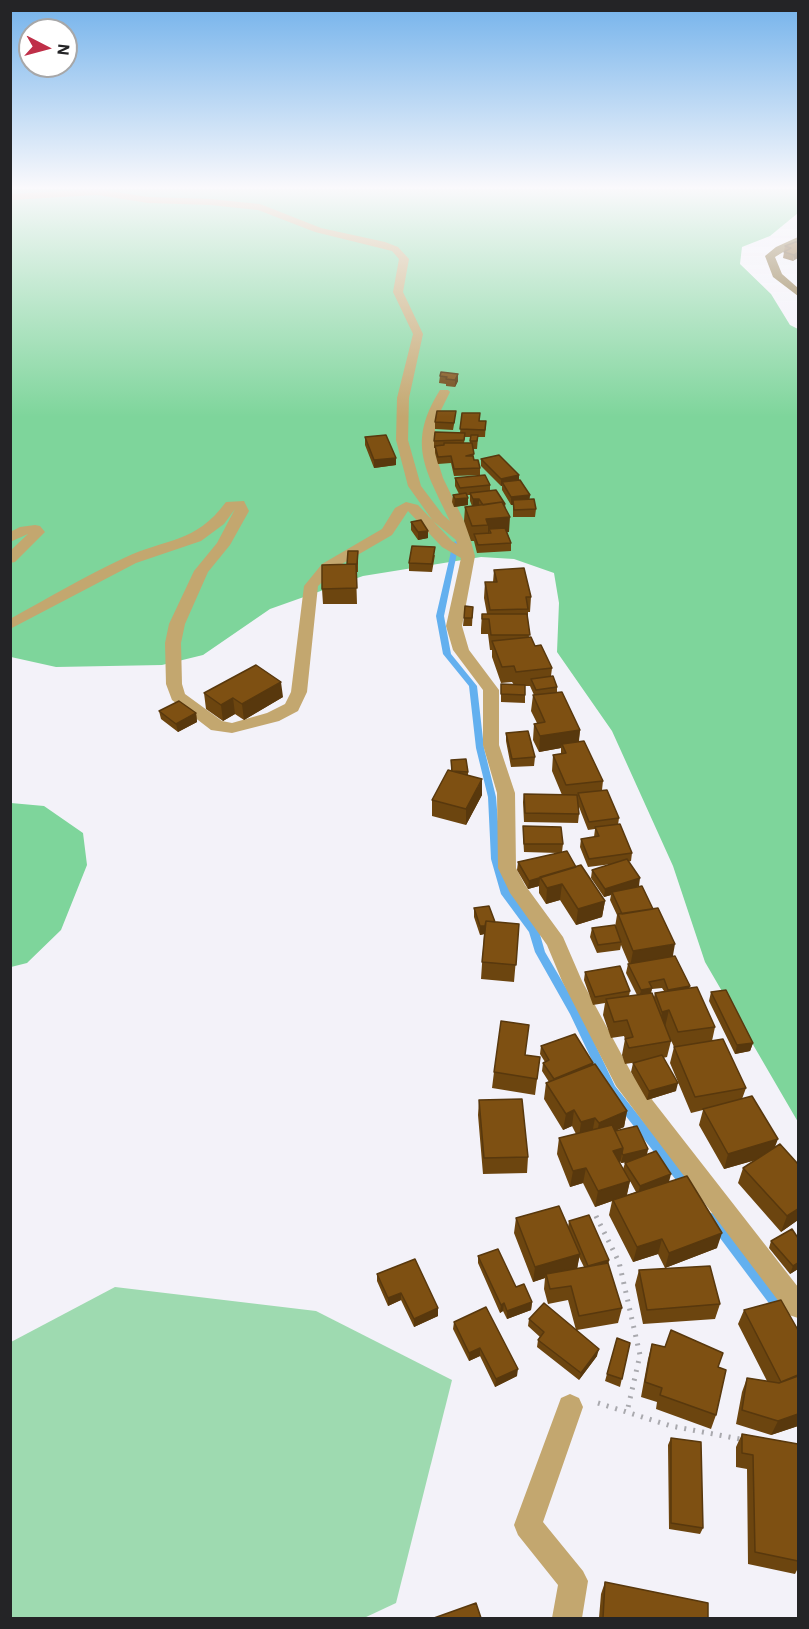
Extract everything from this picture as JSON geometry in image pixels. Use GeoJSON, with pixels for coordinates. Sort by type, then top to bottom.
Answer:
{"type":"FeatureCollection","features":[{"type":"Feature","properties":{"kind":"highway"},"geometry":{"type":"LineString","coordinates":[[773,265],[777,275],[798,293]]}},
{"type":"Feature","properties":{"kind":"street"},"geometry":{"type":"LineString","coordinates":[[403,265],[398,291],[418,334],[403,398],[402,440],[415,486],[438,518],[465,547]]}},
{"type":"Feature","properties":{"kind":"street"},"geometry":{"type":"LineString","coordinates":[[444,392],[428,424],[428,446],[437,479],[460,527],[465,547],[454,626],[461,650],[491,690],[491,744],[506,793],[507,868],[517,888],[556,942],[572,981],[624,1080],[798,1306]]}},
{"type":"Feature","properties":{"kind":"street"},"geometry":{"type":"LineString","coordinates":[[10,625],[130,560],[196,538],[219,521],[231,505],[239,504],[242,511],[239,520],[191,588],[177,624],[173,643],[174,684],[178,696],[217,726],[231,728],[273,717],[292,706],[299,692],[311,586],[318,573],[332,562],[389,530],[401,508],[406,506],[413,508],[447,544],[465,547]]}},
{"type":"Feature","properties":{"kind":"street"},"geometry":{"type":"LineString","coordinates":[[10,538],[25,530],[34,529],[38,532],[34,539],[10,559]]}},
{"type":"Feature","properties":{"kind":"street"},"geometry":{"type":"LineString","coordinates":[[567,1618],[573,1581],[528,1525],[570,1407]]}},
{"type":"Feature","properties":{"kind":"path"},"geometry":{"type":"LineString","coordinates":[[596,1216],[619,1262],[640,1355],[627,1412]]}},
{"type":"Feature","properties":{"kind":"path"},"geometry":{"type":"LineString","coordinates":[[570,1407],[578,1400],[605,1405],[671,1425],[752,1441]]}},
{"type":"Feature","properties":{"kind":"green space"},"geometry":{"type":"Polygon","coordinates":[[[11,265],[741,265],[771,294],[790,325],[798,329],[798,1122],[705,962],[673,866],[612,731],[557,652],[559,603],[554,573],[514,559],[481,557],[363,576],[270,609],[203,655],[162,665],[56,667],[11,657],[11,265]]]}},
{"type":"Feature","properties":{"kind":"green space"},"geometry":{"type":"Polygon","coordinates":[[[11,803],[44,806],[83,833],[87,865],[61,930],[27,963],[11,967],[11,803]]]}},
{"type":"Feature","properties":{"kind":"green space"},"geometry":{"type":"Polygon","coordinates":[[[115,1287],[316,1311],[452,1380],[396,1603],[364,1618],[11,1618],[11,1342],[115,1287]]]}},
{"type":"Feature","properties":{"kind":"building"},"geometry":{"type":"Polygon","coordinates":[[[441,372],[458,374],[455,380],[446,379],[447,377],[440,376],[441,372]]]}},
{"type":"Feature","properties":{"kind":"building"},"geometry":{"type":"Polygon","coordinates":[[[437,411],[456,411],[454,423],[435,422],[437,411]]]}},
{"type":"Feature","properties":{"kind":"building"},"geometry":{"type":"Polygon","coordinates":[[[462,413],[480,413],[479,421],[486,421],[485,430],[460,429],[462,413]]]}},
{"type":"Feature","properties":{"kind":"building"},"geometry":{"type":"Polygon","coordinates":[[[435,432],[465,433],[464,440],[434,441],[435,432]]]}},
{"type":"Feature","properties":{"kind":"building"},"geometry":{"type":"Polygon","coordinates":[[[386,435],[396,458],[374,460],[365,437],[386,435]]]}},
{"type":"Feature","properties":{"kind":"building"},"geometry":{"type":"Polygon","coordinates":[[[471,435],[478,435],[477,441],[470,441],[471,435]]]}},
{"type":"Feature","properties":{"kind":"building"},"geometry":{"type":"Polygon","coordinates":[[[444,443],[472,443],[474,454],[466,456],[473,456],[474,460],[478,460],[480,468],[454,469],[451,456],[438,457],[435,446],[444,445],[444,443]]]}},
{"type":"Feature","properties":{"kind":"building"},"geometry":{"type":"Polygon","coordinates":[[[499,455],[519,475],[501,479],[481,459],[499,455]]]}},
{"type":"Feature","properties":{"kind":"building"},"geometry":{"type":"Polygon","coordinates":[[[485,475],[490,485],[460,488],[455,478],[485,475]]]}},
{"type":"Feature","properties":{"kind":"building"},"geometry":{"type":"Polygon","coordinates":[[[520,480],[530,495],[511,497],[502,482],[520,480]]]}},
{"type":"Feature","properties":{"kind":"building"},"geometry":{"type":"Polygon","coordinates":[[[496,490],[505,504],[502,502],[483,505],[479,499],[473,499],[470,493],[496,490]]]}},
{"type":"Feature","properties":{"kind":"building"},"geometry":{"type":"Polygon","coordinates":[[[466,493],[468,498],[455,499],[453,495],[466,493]]]}},
{"type":"Feature","properties":{"kind":"building"},"geometry":{"type":"Polygon","coordinates":[[[534,499],[536,509],[514,510],[513,500],[534,499]]]}},
{"type":"Feature","properties":{"kind":"building"},"geometry":{"type":"Polygon","coordinates":[[[502,502],[510,517],[486,519],[488,525],[472,526],[465,507],[502,502]]]}},
{"type":"Feature","properties":{"kind":"building"},"geometry":{"type":"Polygon","coordinates":[[[421,520],[428,531],[418,532],[411,522],[421,520]]]}},
{"type":"Feature","properties":{"kind":"building"},"geometry":{"type":"Polygon","coordinates":[[[505,528],[511,543],[478,545],[474,534],[491,533],[489,529],[505,528]]]}},
{"type":"Feature","properties":{"kind":"building"},"geometry":{"type":"Polygon","coordinates":[[[412,546],[435,547],[432,564],[409,563],[412,546]]]}},
{"type":"Feature","properties":{"kind":"building"},"geometry":{"type":"Polygon","coordinates":[[[348,551],[358,551],[357,564],[347,564],[348,551]]]}},
{"type":"Feature","properties":{"kind":"building"},"geometry":{"type":"Polygon","coordinates":[[[356,564],[357,588],[322,589],[322,565],[356,564]]]}},
{"type":"Feature","properties":{"kind":"building"},"geometry":{"type":"Polygon","coordinates":[[[524,568],[531,597],[526,597],[528,609],[490,610],[485,582],[497,582],[494,570],[524,568]]]}},
{"type":"Feature","properties":{"kind":"building"},"geometry":{"type":"Polygon","coordinates":[[[465,606],[473,607],[472,618],[464,618],[465,606]]]}},
{"type":"Feature","properties":{"kind":"building"},"geometry":{"type":"Polygon","coordinates":[[[482,614],[527,614],[530,635],[491,635],[489,619],[482,619],[482,614]]]}},
{"type":"Feature","properties":{"kind":"building"},"geometry":{"type":"Polygon","coordinates":[[[531,637],[535,646],[541,645],[552,668],[516,672],[514,666],[502,667],[492,641],[531,637]]]}},
{"type":"Feature","properties":{"kind":"building"},"geometry":{"type":"Polygon","coordinates":[[[256,665],[281,682],[242,704],[233,698],[221,705],[204,693],[256,665]]]}},
{"type":"Feature","properties":{"kind":"building"},"geometry":{"type":"Polygon","coordinates":[[[553,676],[557,687],[536,690],[531,679],[553,676]]]}},
{"type":"Feature","properties":{"kind":"building"},"geometry":{"type":"Polygon","coordinates":[[[501,684],[525,685],[525,695],[501,694],[501,684]]]}},
{"type":"Feature","properties":{"kind":"building"},"geometry":{"type":"Polygon","coordinates":[[[562,692],[580,730],[540,736],[534,724],[545,722],[533,695],[562,692]]]}},
{"type":"Feature","properties":{"kind":"building"},"geometry":{"type":"Polygon","coordinates":[[[179,701],[196,713],[176,724],[159,711],[179,701]]]}},
{"type":"Feature","properties":{"kind":"building"},"geometry":{"type":"Polygon","coordinates":[[[528,731],[535,757],[512,759],[506,733],[528,731]]]}},
{"type":"Feature","properties":{"kind":"building"},"geometry":{"type":"Polygon","coordinates":[[[584,741],[603,781],[566,785],[553,755],[566,753],[562,744],[584,741]]]}},
{"type":"Feature","properties":{"kind":"building"},"geometry":{"type":"Polygon","coordinates":[[[466,759],[468,772],[452,771],[451,760],[466,759]]]}},
{"type":"Feature","properties":{"kind":"building"},"geometry":{"type":"Polygon","coordinates":[[[448,770],[482,779],[466,809],[432,800],[448,770]]]}},
{"type":"Feature","properties":{"kind":"building"},"geometry":{"type":"Polygon","coordinates":[[[607,790],[619,818],[589,822],[578,793],[607,790]]]}},
{"type":"Feature","properties":{"kind":"building"},"geometry":{"type":"Polygon","coordinates":[[[524,794],[577,795],[579,814],[525,813],[524,794]]]}},
{"type":"Feature","properties":{"kind":"building"},"geometry":{"type":"Polygon","coordinates":[[[620,824],[632,853],[589,859],[581,839],[599,836],[595,827],[620,824]]]}},
{"type":"Feature","properties":{"kind":"building"},"geometry":{"type":"Polygon","coordinates":[[[523,826],[561,827],[563,844],[524,844],[523,826]]]}},
{"type":"Feature","properties":{"kind":"building"},"geometry":{"type":"Polygon","coordinates":[[[567,851],[576,867],[529,881],[518,862],[567,851]]]}},
{"type":"Feature","properties":{"kind":"building"},"geometry":{"type":"Polygon","coordinates":[[[627,859],[640,878],[605,889],[592,870],[627,859]]]}},
{"type":"Feature","properties":{"kind":"building"},"geometry":{"type":"Polygon","coordinates":[[[581,865],[605,901],[578,909],[562,884],[547,888],[540,877],[581,865]]]}},
{"type":"Feature","properties":{"kind":"building"},"geometry":{"type":"Polygon","coordinates":[[[642,886],[653,909],[622,914],[612,892],[642,886]]]}},
{"type":"Feature","properties":{"kind":"building"},"geometry":{"type":"Polygon","coordinates":[[[489,906],[495,922],[486,921],[485,926],[480,926],[474,908],[489,906]]]}},
{"type":"Feature","properties":{"kind":"building"},"geometry":{"type":"Polygon","coordinates":[[[658,908],[675,944],[633,951],[618,914],[658,908]]]}},
{"type":"Feature","properties":{"kind":"building"},"geometry":{"type":"Polygon","coordinates":[[[486,921],[519,924],[516,965],[482,962],[486,921]]]}},
{"type":"Feature","properties":{"kind":"building"},"geometry":{"type":"Polygon","coordinates":[[[615,925],[621,942],[598,945],[592,928],[615,925]]]}},
{"type":"Feature","properties":{"kind":"building"},"geometry":{"type":"Polygon","coordinates":[[[675,956],[690,986],[668,990],[664,979],[649,982],[652,988],[641,990],[628,964],[675,956]]]}},
{"type":"Feature","properties":{"kind":"building"},"geometry":{"type":"Polygon","coordinates":[[[620,966],[630,991],[595,997],[585,972],[620,966]]]}},
{"type":"Feature","properties":{"kind":"building"},"geometry":{"type":"Polygon","coordinates":[[[697,987],[715,1027],[678,1032],[669,1010],[662,1012],[655,993],[697,987]]]}},
{"type":"Feature","properties":{"kind":"building"},"geometry":{"type":"Polygon","coordinates":[[[726,990],[753,1043],[737,1045],[711,992],[726,990]]]}},
{"type":"Feature","properties":{"kind":"building"},"geometry":{"type":"Polygon","coordinates":[[[652,993],[671,1041],[629,1048],[625,1039],[633,1037],[627,1020],[614,1022],[606,999],[652,993]]]}},
{"type":"Feature","properties":{"kind":"building"},"geometry":{"type":"Polygon","coordinates":[[[501,1021],[529,1025],[525,1055],[540,1057],[537,1079],[494,1072],[501,1021]]]}},
{"type":"Feature","properties":{"kind":"building"},"geometry":{"type":"Polygon","coordinates":[[[575,1034],[593,1063],[554,1079],[543,1063],[549,1060],[541,1046],[575,1034]]]}},
{"type":"Feature","properties":{"kind":"building"},"geometry":{"type":"Polygon","coordinates":[[[723,1039],[746,1088],[695,1097],[674,1047],[723,1039]]]}},
{"type":"Feature","properties":{"kind":"building"},"geometry":{"type":"Polygon","coordinates":[[[662,1055],[678,1083],[649,1091],[633,1063],[662,1055]]]}},
{"type":"Feature","properties":{"kind":"building"},"geometry":{"type":"Polygon","coordinates":[[[595,1064],[627,1111],[599,1123],[595,1118],[581,1122],[574,1110],[566,1114],[546,1083],[595,1064]]]}},
{"type":"Feature","properties":{"kind":"building"},"geometry":{"type":"Polygon","coordinates":[[[752,1096],[778,1139],[728,1154],[703,1109],[752,1096]]]}},
{"type":"Feature","properties":{"kind":"building"},"geometry":{"type":"Polygon","coordinates":[[[522,1099],[528,1157],[484,1158],[479,1100],[522,1099]]]}},
{"type":"Feature","properties":{"kind":"building"},"geometry":{"type":"Polygon","coordinates":[[[612,1125],[623,1148],[613,1151],[630,1181],[598,1191],[586,1168],[573,1171],[559,1138],[612,1125]]]}},
{"type":"Feature","properties":{"kind":"building"},"geometry":{"type":"Polygon","coordinates":[[[637,1126],[648,1149],[623,1155],[623,1148],[615,1131],[637,1126]]]}},
{"type":"Feature","properties":{"kind":"building"},"geometry":{"type":"Polygon","coordinates":[[[780,1144],[798,1164],[798,1209],[787,1216],[743,1168],[780,1144]]]}},
{"type":"Feature","properties":{"kind":"building"},"geometry":{"type":"Polygon","coordinates":[[[656,1151],[671,1174],[640,1186],[625,1163],[656,1151]]]}},
{"type":"Feature","properties":{"kind":"building"},"geometry":{"type":"Polygon","coordinates":[[[687,1176],[722,1233],[669,1253],[662,1239],[637,1247],[613,1200],[687,1176]]]}},
{"type":"Feature","properties":{"kind":"building"},"geometry":{"type":"Polygon","coordinates":[[[559,1206],[580,1254],[535,1267],[516,1218],[559,1206]]]}},
{"type":"Feature","properties":{"kind":"building"},"geometry":{"type":"Polygon","coordinates":[[[589,1215],[609,1260],[588,1266],[569,1221],[589,1215]]]}},
{"type":"Feature","properties":{"kind":"building"},"geometry":{"type":"Polygon","coordinates":[[[792,1229],[798,1238],[798,1263],[793,1266],[771,1241],[792,1229]]]}},
{"type":"Feature","properties":{"kind":"building"},"geometry":{"type":"Polygon","coordinates":[[[498,1249],[516,1287],[524,1284],[532,1302],[507,1311],[504,1303],[501,1305],[478,1256],[498,1249]]]}},
{"type":"Feature","properties":{"kind":"building"},"geometry":{"type":"Polygon","coordinates":[[[415,1259],[438,1308],[414,1319],[401,1293],[388,1298],[377,1274],[415,1259]]]}},
{"type":"Feature","properties":{"kind":"building"},"geometry":{"type":"Polygon","coordinates":[[[608,1263],[622,1308],[579,1316],[571,1286],[550,1289],[546,1274],[608,1263]]]}},
{"type":"Feature","properties":{"kind":"building"},"geometry":{"type":"Polygon","coordinates":[[[710,1266],[720,1304],[647,1310],[639,1270],[710,1266]]]}},
{"type":"Feature","properties":{"kind":"building"},"geometry":{"type":"Polygon","coordinates":[[[781,1300],[798,1330],[798,1375],[781,1382],[744,1310],[781,1300]]]}},
{"type":"Feature","properties":{"kind":"building"},"geometry":{"type":"Polygon","coordinates":[[[544,1303],[599,1349],[581,1373],[538,1340],[544,1332],[529,1319],[544,1303]]]}},
{"type":"Feature","properties":{"kind":"building"},"geometry":{"type":"Polygon","coordinates":[[[486,1307],[518,1369],[496,1379],[480,1348],[469,1353],[454,1322],[486,1307]]]}},
{"type":"Feature","properties":{"kind":"building"},"geometry":{"type":"Polygon","coordinates":[[[671,1330],[723,1353],[718,1367],[726,1370],[716,1415],[660,1395],[662,1388],[645,1382],[652,1344],[665,1347],[671,1330]]]}},
{"type":"Feature","properties":{"kind":"building"},"geometry":{"type":"Polygon","coordinates":[[[617,1338],[630,1343],[622,1379],[607,1374],[617,1338]]]}},
{"type":"Feature","properties":{"kind":"building"},"geometry":{"type":"Polygon","coordinates":[[[798,1376],[798,1414],[778,1421],[742,1410],[747,1378],[779,1383],[798,1376]]]}},
{"type":"Feature","properties":{"kind":"building"},"geometry":{"type":"Polygon","coordinates":[[[742,1434],[798,1444],[798,1561],[755,1552],[753,1455],[742,1453],[742,1434]]]}},
{"type":"Feature","properties":{"kind":"building"},"geometry":{"type":"Polygon","coordinates":[[[671,1438],[701,1442],[703,1528],[671,1523],[671,1438]]]}},
{"type":"Feature","properties":{"kind":"building"},"geometry":{"type":"Polygon","coordinates":[[[605,1582],[708,1603],[708,1618],[603,1618],[605,1582]]]}},
{"type":"Feature","properties":{"kind":"building"},"geometry":{"type":"Polygon","coordinates":[[[476,1603],[481,1618],[434,1618],[476,1603]]]}},
{"type":"Feature","properties":{"kind":"waterway"},"geometry":{"type":"LineString","coordinates":[[456,543],[440,616],[447,654],[473,686],[480,748],[492,797],[496,859],[506,894],[534,931],[540,952],[575,1013],[611,1089],[687,1185]]}},
{"type":"Feature","properties":{"kind":"waterway"},"geometry":{"type":"LineString","coordinates":[[712,1218],[781,1310]]}}]}
